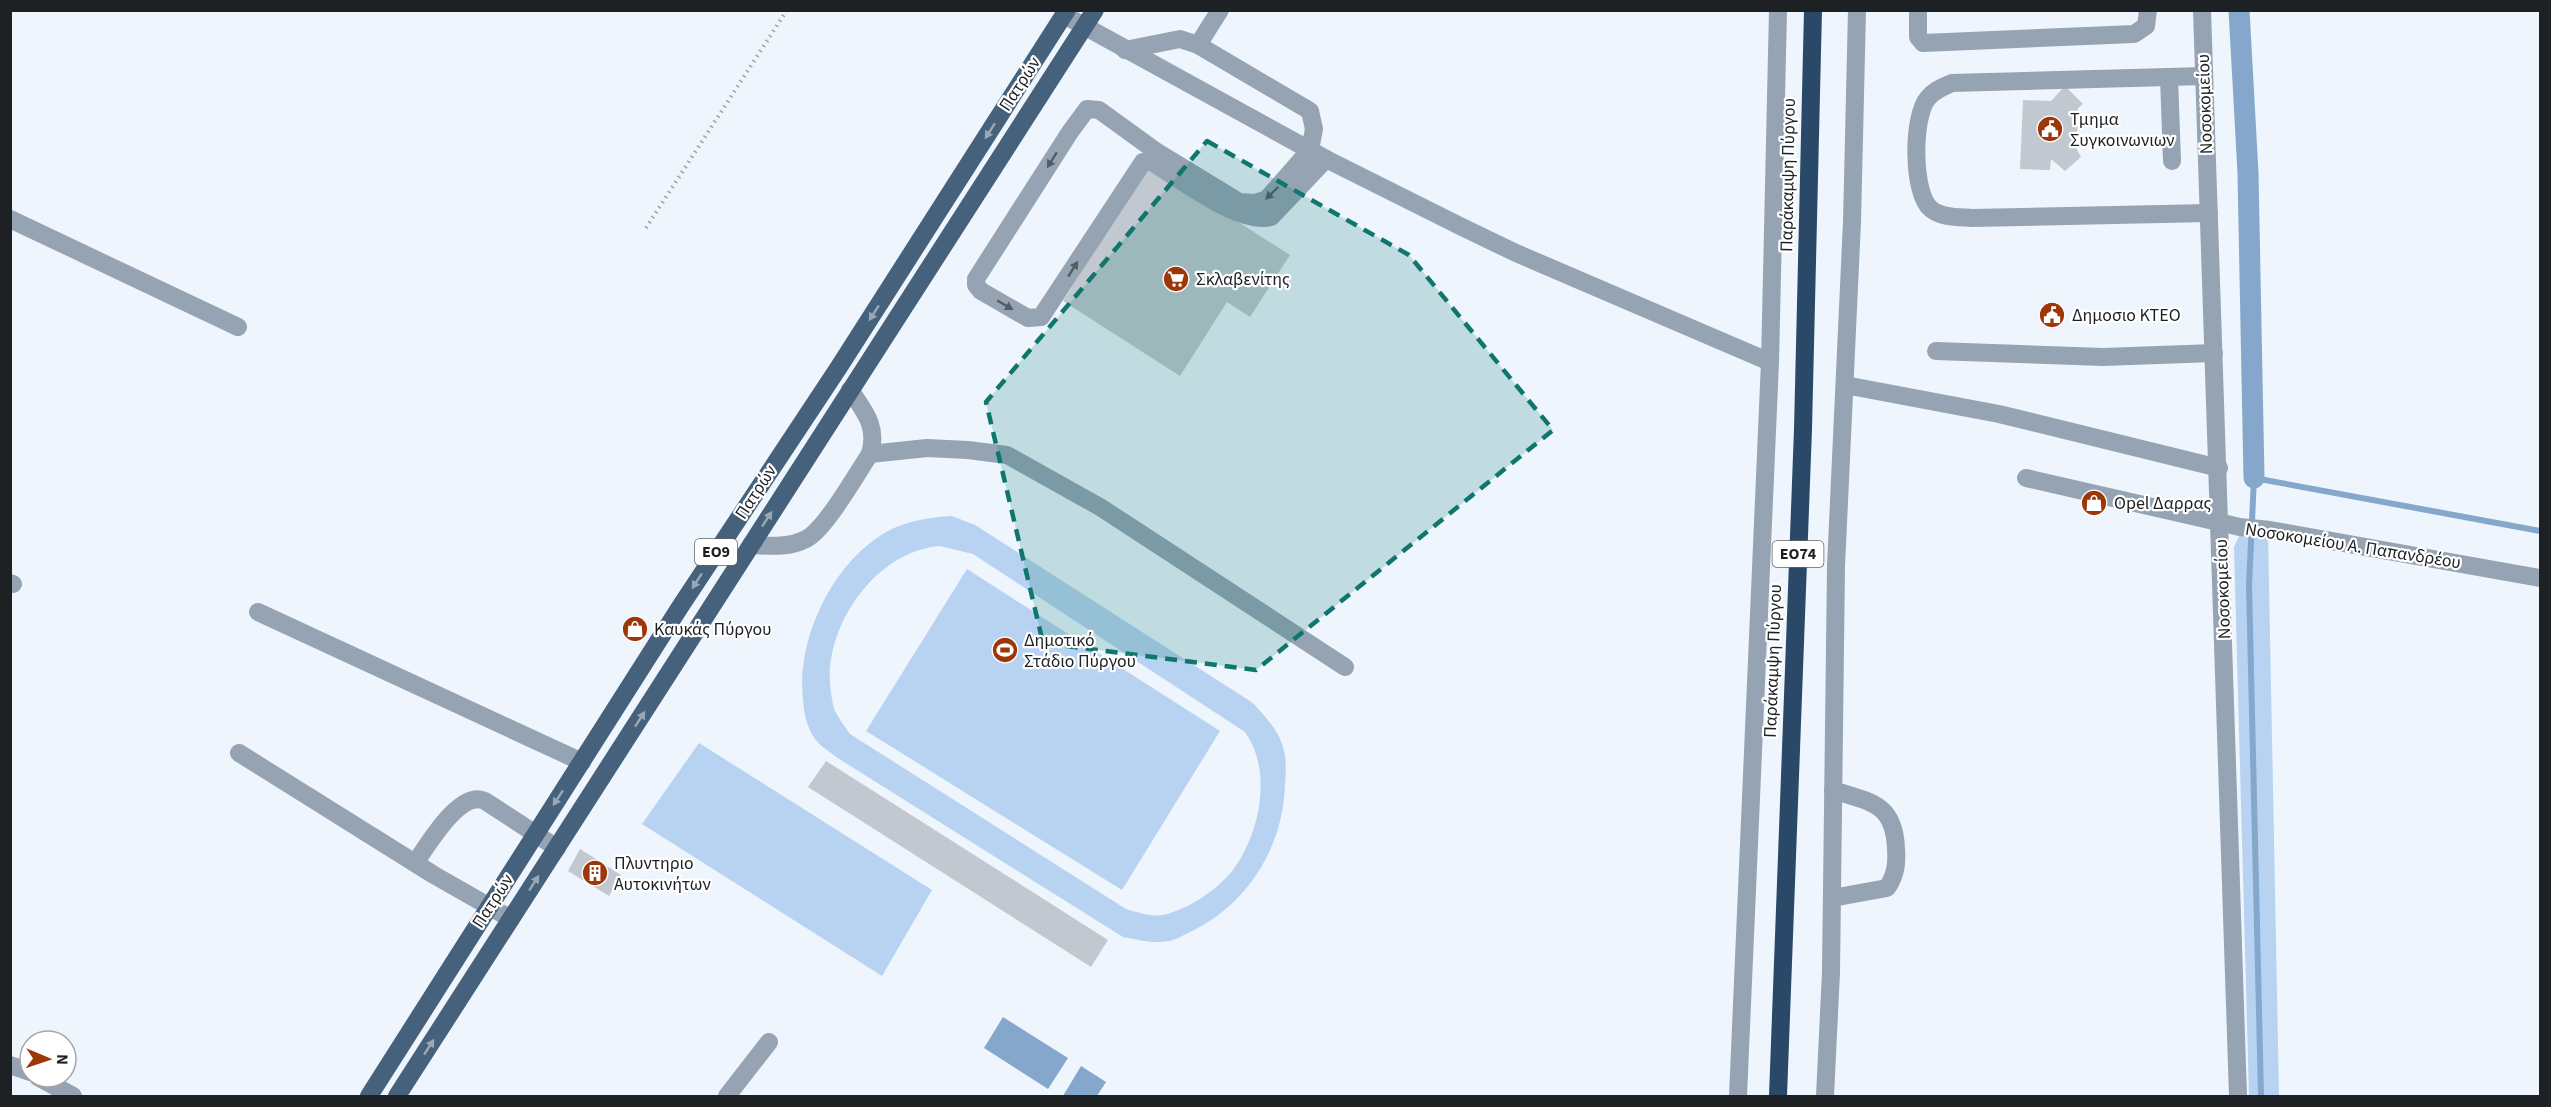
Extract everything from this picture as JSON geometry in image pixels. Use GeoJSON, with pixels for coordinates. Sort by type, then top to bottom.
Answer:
{"type":"FeatureCollection","features":[{"type":"Feature","properties":{"kind":"highway","name":"Παράκαμψη Πύργου"},"geometry":{"type":"LineString","coordinates":[[1778,1096],[1803,429],[1813,10]]}},
{"type":"Feature","properties":{"kind":"main road","name":"Πατρών"},"geometry":{"type":"LineString","coordinates":[[398,1096],[1095,10]]}},
{"type":"Feature","properties":{"kind":"main road","name":"Πατρών"},"geometry":{"type":"LineString","coordinates":[[369,1096],[1065,13]]}},
{"type":"Feature","properties":{"kind":"main road"},"geometry":{"type":"LineString","coordinates":[[897,276],[917,286]]}},
{"type":"Feature","properties":{"kind":"street"},"geometry":{"type":"LineString","coordinates":[[1198,45],[1220,10]]}},
{"type":"Feature","properties":{"kind":"street"},"geometry":{"type":"LineString","coordinates":[[1738,1096],[1770,362],[1778,10]]}},
{"type":"Feature","properties":{"kind":"street"},"geometry":{"type":"LineString","coordinates":[[1825,1096],[1832,898],[1836,566],[1845,386],[1857,10]]}},
{"type":"Feature","properties":{"kind":"street"},"geometry":{"type":"LineString","coordinates":[[1918,10],[1918,38],[1923,43],[2134,34],[2146,26],[2148,10]]}},
{"type":"Feature","properties":{"kind":"street","name":"Νοσοκομείου"},"geometry":{"type":"LineString","coordinates":[[2202,10],[2221,524],[2238,1096]]}},
{"type":"Feature","properties":{"kind":"street"},"geometry":{"type":"LineString","coordinates":[[1065,13],[1083,27],[1318,154],[1516,253],[1770,362]]}},
{"type":"Feature","properties":{"kind":"street"},"geometry":{"type":"LineString","coordinates":[[1125,50],[1180,39],[1198,45],[1310,111],[1318,154],[1271,217],[1262,219],[1233,210],[1152,162],[1145,161],[1134,173],[1041,317],[1028,318],[976,285],[976,279],[1087,109],[1099,110],[1157,152],[1239,202],[1255,203],[1267,199],[1318,154]]}},
{"type":"Feature","properties":{"kind":"street"},"geometry":{"type":"LineString","coordinates":[[2204,76],[1952,83],[1938,88],[1926,99],[1918,122],[1917,172],[1925,203],[1933,211],[1944,215],[1972,218],[2209,213]]}},
{"type":"Feature","properties":{"kind":"street"},"geometry":{"type":"LineString","coordinates":[[2169,77],[2172,161]]}},
{"type":"Feature","properties":{"kind":"street"},"geometry":{"type":"LineString","coordinates":[[10,219],[238,327]]}},
{"type":"Feature","properties":{"kind":"street"},"geometry":{"type":"LineString","coordinates":[[1936,351],[2103,357],[2214,353]]}},
{"type":"Feature","properties":{"kind":"street"},"geometry":{"type":"LineString","coordinates":[[1845,386],[1999,414],[2219,468]]}},
{"type":"Feature","properties":{"kind":"street"},"geometry":{"type":"LineString","coordinates":[[751,544],[774,547],[797,543],[816,532],[870,454],[873,444],[872,424],[850,390]]}},
{"type":"Feature","properties":{"kind":"street"},"geometry":{"type":"LineString","coordinates":[[870,454],[927,448],[1007,455],[1100,507],[1345,667]]}},
{"type":"Feature","properties":{"kind":"street","name":"Νοσοκομείου Α. Παπανδρέου"},"geometry":{"type":"LineString","coordinates":[[2026,478],[2221,524],[2270,530],[2541,578]]}},
{"type":"Feature","properties":{"kind":"street"},"geometry":{"type":"LineString","coordinates":[[258,612],[582,762]]}},
{"type":"Feature","properties":{"kind":"street"},"geometry":{"type":"LineString","coordinates":[[239,753],[488,908],[511,919]]}},
{"type":"Feature","properties":{"kind":"street"},"geometry":{"type":"LineString","coordinates":[[1832,898],[1887,888],[1894,878],[1897,864],[1895,832],[1891,819],[1885,811],[1874,804],[1833,790]]}},
{"type":"Feature","properties":{"kind":"street"},"geometry":{"type":"LineString","coordinates":[[415,863],[444,824],[470,798],[485,801],[557,848]]}},
{"type":"Feature","properties":{"kind":"street"},"geometry":{"type":"LineString","coordinates":[[727,1096],[769,1042]]}},
{"type":"Feature","properties":{"kind":"path"},"geometry":{"type":"LineString","coordinates":[[646,228],[787,10]]}},
{"type":"Feature","properties":{"kind":"highlighted area"},"geometry":{"type":"Polygon","coordinates":[[[1207,141],[1409,255],[1553,430],[1256,670],[1043,643],[986,402],[1207,141]]]}},
{"type":"Feature","properties":{"kind":"shaded area"},"geometry":{"type":"Polygon","coordinates":[[[952,516],[975,525],[1253,703],[1274,727],[1282,744],[1286,764],[1283,808],[1277,831],[1269,852],[1245,890],[1210,921],[1169,941],[1152,942],[1123,937],[836,757],[815,739],[805,715],[802,676],[813,625],[837,578],[873,541],[894,528],[922,519],[952,516]],[[940,546],[916,551],[894,562],[874,578],[857,598],[844,620],[835,644],[830,669],[833,705],[842,723],[850,734],[1126,909],[1146,915],[1162,915],[1186,907],[1205,896],[1235,867],[1244,852],[1257,818],[1261,782],[1253,747],[1245,732],[973,554],[940,546]]]}},
{"type":"Feature","properties":{"kind":"shaded area"},"geometry":{"type":"Polygon","coordinates":[[[2245,532],[2268,533],[2279,1096],[2249,1096],[2234,547],[2239,536],[2245,532]]]}},
{"type":"Feature","properties":{"kind":"shaded area","name":"Δημοτικό Στάδιο Πύργου"},"geometry":{"type":"Polygon","coordinates":[[[967,569],[1220,731],[1122,890],[866,731],[967,569]]]}},
{"type":"Feature","properties":{"kind":"shaded area"},"geometry":{"type":"Polygon","coordinates":[[[699,743],[932,890],[882,976],[642,824],[699,743]]]}},
{"type":"Feature","properties":{"kind":"shaded area"},"geometry":{"type":"Polygon","coordinates":[[[1003,1017],[1068,1058],[1048,1089],[984,1048],[1003,1017]]]}},
{"type":"Feature","properties":{"kind":"shaded area"},"geometry":{"type":"Polygon","coordinates":[[[1081,1066],[1106,1082],[1097,1096],[1063,1096],[1081,1066]]]}},
{"type":"Feature","properties":{"kind":"building","name":"Τμημα Συγκοινωνιων"},"geometry":{"type":"Polygon","coordinates":[[[2065,86],[2083,104],[2078,108],[2077,150],[2081,157],[2065,171],[2051,159],[2050,170],[2020,169],[2023,100],[2051,101],[2065,86]]]}},
{"type":"Feature","properties":{"kind":"building","name":"Σκλαβενίτης"},"geometry":{"type":"Polygon","coordinates":[[[1149,165],[1290,255],[1250,317],[1227,302],[1180,376],[1063,301],[1149,165]]]}},
{"type":"Feature","properties":{"kind":"building"},"geometry":{"type":"Polygon","coordinates":[[[826,761],[1108,940],[1091,967],[808,787],[826,761]]]}},
{"type":"Feature","properties":{"kind":"building","name":"Πλυντηριο Αυτοκινήτων"},"geometry":{"type":"Polygon","coordinates":[[[580,849],[621,875],[609,896],[568,871],[580,849]]]}},
{"type":"Feature","properties":{"kind":"waterway"},"geometry":{"type":"LineString","coordinates":[[2239,10],[2248,173],[2254,478]]}},
{"type":"Feature","properties":{"kind":"waterway"},"geometry":{"type":"LineString","coordinates":[[2261,1096],[2249,585],[2254,478],[2540,531]]}},
{"type":"Feature","properties":{"kind":"place","name":"Τμημα Συγκοινωνιων"},"geometry":{"type":"Point","coordinates":[2050,129]}},
{"type":"Feature","properties":{"kind":"place","name":"Σκλαβενίτης"},"geometry":{"type":"Point","coordinates":[1176,279]}},
{"type":"Feature","properties":{"kind":"place","name":"Δημοσιο ΚΤΕΟ"},"geometry":{"type":"Point","coordinates":[2052,315]}},
{"type":"Feature","properties":{"kind":"place","name":"Opel Δαρρας"},"geometry":{"type":"Point","coordinates":[2094,503]}},
{"type":"Feature","properties":{"kind":"place","name":"Καυκάς Πύργου"},"geometry":{"type":"Point","coordinates":[635,629]}},
{"type":"Feature","properties":{"kind":"place","name":"Δημοτικό Στάδιο Πύργου"},"geometry":{"type":"Point","coordinates":[1005,650]}},
{"type":"Feature","properties":{"kind":"place","name":"Πλυντηριο Αυτοκινήτων"},"geometry":{"type":"Point","coordinates":[595,873]}}]}
